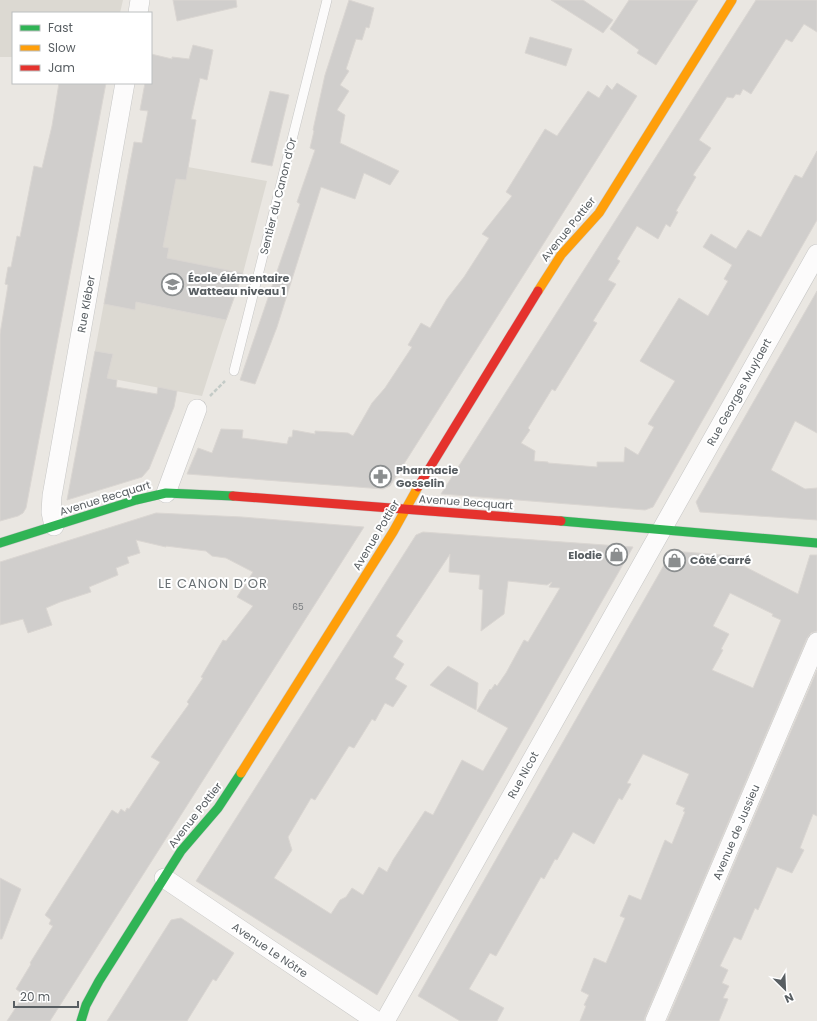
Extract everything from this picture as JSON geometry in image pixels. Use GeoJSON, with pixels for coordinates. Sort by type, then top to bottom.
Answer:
{"type":"FeatureCollection","features":[{"type":"Feature","properties":{"kind":"street"},"geometry":{"type":"LineString","coordinates":[[138,12],[140,0]]}},
{"type":"Feature","properties":{"kind":"street","name":"Avenue Pottier"},"geometry":{"type":"LineString","coordinates":[[81,1021],[86,1005],[99,981],[164,878],[191,839],[212,815],[229,792],[393,532],[419,483],[548,274],[565,250],[599,213],[732,0]]}},
{"type":"Feature","properties":{"kind":"street","name":"Rue Kléber"},"geometry":{"type":"LineString","coordinates":[[54,526],[51,512],[52,496],[125,84]]}},
{"type":"Feature","properties":{"kind":"street","name":"Rue Georges Muylaert"},"geometry":{"type":"LineString","coordinates":[[661,530],[817,254]]}},
{"type":"Feature","properties":{"kind":"street"},"geometry":{"type":"LineString","coordinates":[[166,493],[198,409]]}},
{"type":"Feature","properties":{"kind":"street","name":"Avenue Becquart"},"geometry":{"type":"LineString","coordinates":[[0,543],[136,500],[166,493],[453,513],[762,540],[817,543]]}},
{"type":"Feature","properties":{"kind":"street","name":"Rue Nicot"},"geometry":{"type":"LineString","coordinates":[[377,1021],[661,530]]}},
{"type":"Feature","properties":{"kind":"street","name":"Avenue de Jussieu"},"geometry":{"type":"LineString","coordinates":[[655,1021],[817,642]]}},
{"type":"Feature","properties":{"kind":"street","name":"Avenue Le Nôtre"},"geometry":{"type":"LineString","coordinates":[[164,878],[377,1021]]}},
{"type":"Feature","properties":{"kind":"lane","name":"Sentier du Canon d'Or"},"geometry":{"type":"LineString","coordinates":[[234,371],[327,0]]}},
{"type":"Feature","properties":{"kind":"path"},"geometry":{"type":"LineString","coordinates":[[198,409],[234,371]]}},
{"type":"Feature","properties":{"kind":"shaded area"},"geometry":{"type":"Polygon","coordinates":[[[0,0],[123,0],[120,12],[12,12],[12,57],[0,57],[0,0]]]}},
{"type":"Feature","properties":{"kind":"shaded area","name":"École élémentaire Watteau niveau 1"},"geometry":{"type":"Polygon","coordinates":[[[131,157],[267,181],[243,273],[202,396],[103,377],[110,365],[113,354],[95,351],[131,157]]]}},
{"type":"Feature","properties":{"kind":"building"},"geometry":{"type":"Polygon","coordinates":[[[173,0],[236,0],[237,7],[177,21],[173,0]]]}},
{"type":"Feature","properties":{"kind":"building"},"geometry":{"type":"Polygon","coordinates":[[[349,0],[374,8],[369,28],[366,27],[362,40],[356,39],[346,69],[349,71],[340,85],[349,91],[337,110],[345,115],[340,143],[399,171],[390,185],[364,173],[355,199],[321,187],[277,327],[255,384],[240,380],[300,204],[297,202],[315,150],[310,148],[325,75],[349,0]]]}},
{"type":"Feature","properties":{"kind":"building"},"geometry":{"type":"Polygon","coordinates":[[[551,0],[583,0],[613,20],[603,33],[551,0]]]}},
{"type":"Feature","properties":{"kind":"building"},"geometry":{"type":"Polygon","coordinates":[[[629,0],[698,0],[656,65],[637,53],[639,50],[610,29],[629,0]]]}},
{"type":"Feature","properties":{"kind":"building"},"geometry":{"type":"Polygon","coordinates":[[[756,0],[817,0],[817,32],[804,24],[792,42],[786,39],[751,94],[743,89],[740,95],[736,94],[733,98],[727,97],[699,140],[711,148],[693,175],[696,177],[676,211],[678,212],[670,227],[666,224],[658,239],[637,226],[617,259],[620,261],[608,280],[616,284],[593,321],[597,323],[555,391],[552,389],[528,428],[530,430],[521,443],[535,451],[534,461],[548,463],[597,467],[597,462],[624,462],[625,447],[638,455],[654,427],[648,424],[675,381],[640,361],[679,298],[708,316],[728,281],[724,279],[732,265],[703,247],[711,234],[736,249],[748,230],[761,237],[795,175],[802,178],[817,151],[817,220],[653,507],[645,510],[441,494],[756,0]]]}},
{"type":"Feature","properties":{"kind":"building"},"geometry":{"type":"Polygon","coordinates":[[[530,37],[572,49],[566,66],[525,53],[530,37]]]}},
{"type":"Feature","properties":{"kind":"building"},"geometry":{"type":"Polygon","coordinates":[[[193,45],[213,50],[207,80],[200,78],[191,119],[196,120],[186,180],[176,179],[163,247],[169,248],[167,258],[243,273],[226,320],[136,302],[135,310],[104,304],[134,142],[142,143],[148,111],[140,110],[145,84],[152,84],[152,54],[172,59],[172,57],[189,59],[193,45]]]}},
{"type":"Feature","properties":{"kind":"building"},"geometry":{"type":"Polygon","coordinates":[[[617,83],[637,96],[390,486],[383,489],[187,474],[198,448],[212,453],[221,429],[243,430],[242,438],[287,444],[289,437],[292,437],[293,430],[315,434],[315,431],[348,433],[353,436],[372,403],[385,388],[412,347],[408,345],[421,323],[430,328],[447,299],[464,277],[489,238],[482,234],[512,196],[506,192],[545,129],[557,136],[588,91],[599,98],[607,85],[612,90],[617,83]]]}},
{"type":"Feature","properties":{"kind":"building"},"geometry":{"type":"Polygon","coordinates":[[[59,84],[106,84],[26,508],[23,513],[18,516],[0,521],[0,334],[8,285],[5,284],[8,267],[11,267],[17,236],[20,237],[34,166],[42,168],[52,126],[59,84]]]}},
{"type":"Feature","properties":{"kind":"building"},"geometry":{"type":"Polygon","coordinates":[[[270,91],[289,95],[272,166],[251,162],[270,91]]]}},
{"type":"Feature","properties":{"kind":"building"},"geometry":{"type":"Polygon","coordinates":[[[817,291],[817,433],[795,421],[771,470],[805,489],[817,488],[817,520],[700,512],[696,502],[817,291]]]}},
{"type":"Feature","properties":{"kind":"building"},"geometry":{"type":"Polygon","coordinates":[[[95,351],[113,354],[107,378],[117,380],[116,387],[157,394],[158,387],[177,391],[174,407],[149,469],[142,477],[67,500],[95,351]]]}},
{"type":"Feature","properties":{"kind":"building"},"geometry":{"type":"Polygon","coordinates":[[[156,513],[242,517],[364,527],[50,1021],[7,1021],[24,995],[16,989],[53,926],[49,924],[51,920],[45,915],[112,810],[118,814],[121,809],[125,812],[127,808],[129,809],[160,762],[151,757],[189,704],[187,702],[203,678],[201,677],[223,640],[226,641],[253,606],[237,597],[253,572],[226,558],[212,556],[206,551],[166,547],[136,540],[140,553],[127,557],[129,563],[116,568],[118,575],[89,587],[91,592],[46,608],[52,625],[28,633],[23,619],[0,625],[0,562],[156,513]]]}},
{"type":"Feature","properties":{"kind":"building"},"geometry":{"type":"Polygon","coordinates":[[[423,532],[633,547],[377,995],[196,881],[416,535],[423,532]],[[450,554],[396,636],[403,641],[393,657],[404,664],[395,679],[407,686],[393,707],[385,703],[375,721],[372,719],[354,748],[349,746],[315,800],[311,798],[288,837],[292,850],[274,878],[331,914],[340,900],[346,897],[352,888],[363,895],[379,867],[387,872],[393,860],[425,811],[433,815],[462,760],[483,771],[508,728],[477,711],[490,689],[491,690],[495,684],[497,686],[506,673],[524,640],[528,642],[560,588],[549,587],[552,582],[547,585],[508,581],[504,614],[481,631],[483,590],[479,589],[480,575],[449,572],[450,554]]]}},
{"type":"Feature","properties":{"kind":"building"},"geometry":{"type":"Polygon","coordinates":[[[672,551],[735,556],[732,560],[798,594],[810,555],[817,555],[817,631],[811,633],[807,638],[644,1021],[580,1021],[586,1006],[584,1005],[589,995],[581,991],[594,958],[606,963],[625,918],[620,916],[629,895],[641,900],[665,840],[672,844],[685,812],[683,811],[685,808],[676,804],[689,774],[643,754],[627,783],[631,784],[622,800],[619,798],[594,844],[573,832],[544,879],[541,877],[496,956],[490,953],[469,989],[504,1008],[497,1021],[460,1021],[418,996],[672,551]],[[730,593],[713,626],[729,634],[721,649],[723,650],[712,670],[753,688],[781,620],[772,616],[773,614],[730,593]]]}},
{"type":"Feature","properties":{"kind":"building"},"geometry":{"type":"Polygon","coordinates":[[[448,666],[478,683],[476,710],[430,685],[448,666]]]}},
{"type":"Feature","properties":{"kind":"building"},"geometry":{"type":"Polygon","coordinates":[[[817,670],[817,816],[813,814],[800,848],[804,850],[792,873],[777,867],[758,910],[755,908],[741,940],[734,937],[720,966],[728,970],[722,983],[729,986],[723,998],[728,999],[719,1021],[667,1021],[817,670]]]}},
{"type":"Feature","properties":{"kind":"building"},"geometry":{"type":"Polygon","coordinates":[[[0,878],[21,889],[2,939],[0,939],[0,878]]]}},
{"type":"Feature","properties":{"kind":"building"},"geometry":{"type":"Polygon","coordinates":[[[181,918],[234,953],[216,981],[213,979],[187,1021],[107,1021],[171,920],[181,918]]]}},
{"type":"Feature","properties":{"kind":"traffic: fast"},"geometry":{"type":"LineString","coordinates":[[0,543],[136,500],[166,493],[233,496]]}},
{"type":"Feature","properties":{"kind":"traffic: fast"},"geometry":{"type":"LineString","coordinates":[[561,521],[817,543]]}},
{"type":"Feature","properties":{"kind":"traffic: fast"},"geometry":{"type":"LineString","coordinates":[[81,1021],[86,1005],[99,981],[181,851],[218,808],[241,773]]}},
{"type":"Feature","properties":{"kind":"traffic: slow"},"geometry":{"type":"LineString","coordinates":[[538,291],[561,255],[599,213],[732,0]]}},
{"type":"Feature","properties":{"kind":"traffic: slow"},"geometry":{"type":"LineString","coordinates":[[241,773],[393,532],[418,487]]}},
{"type":"Feature","properties":{"kind":"traffic: jam"},"geometry":{"type":"LineString","coordinates":[[418,487],[538,291]]}},
{"type":"Feature","properties":{"kind":"traffic: jam"},"geometry":{"type":"LineString","coordinates":[[233,496],[561,521]]}},
{"type":"Feature","properties":{"kind":"place","name":"École élémentaire Watteau niveau 1"},"geometry":{"type":"Point","coordinates":[173,284]}},
{"type":"Feature","properties":{"kind":"place","name":"Pharmacie Gosselin"},"geometry":{"type":"Point","coordinates":[380,476]}},
{"type":"Feature","properties":{"kind":"place","name":"Elodie"},"geometry":{"type":"Point","coordinates":[617,555]}},
{"type":"Feature","properties":{"kind":"place","name":"Côté Carré"},"geometry":{"type":"Point","coordinates":[674,560]}},
{"type":"Feature","properties":{"kind":"district","name":"LE CANON D’OR"},"geometry":{"type":"Point","coordinates":[213,583]}}]}
